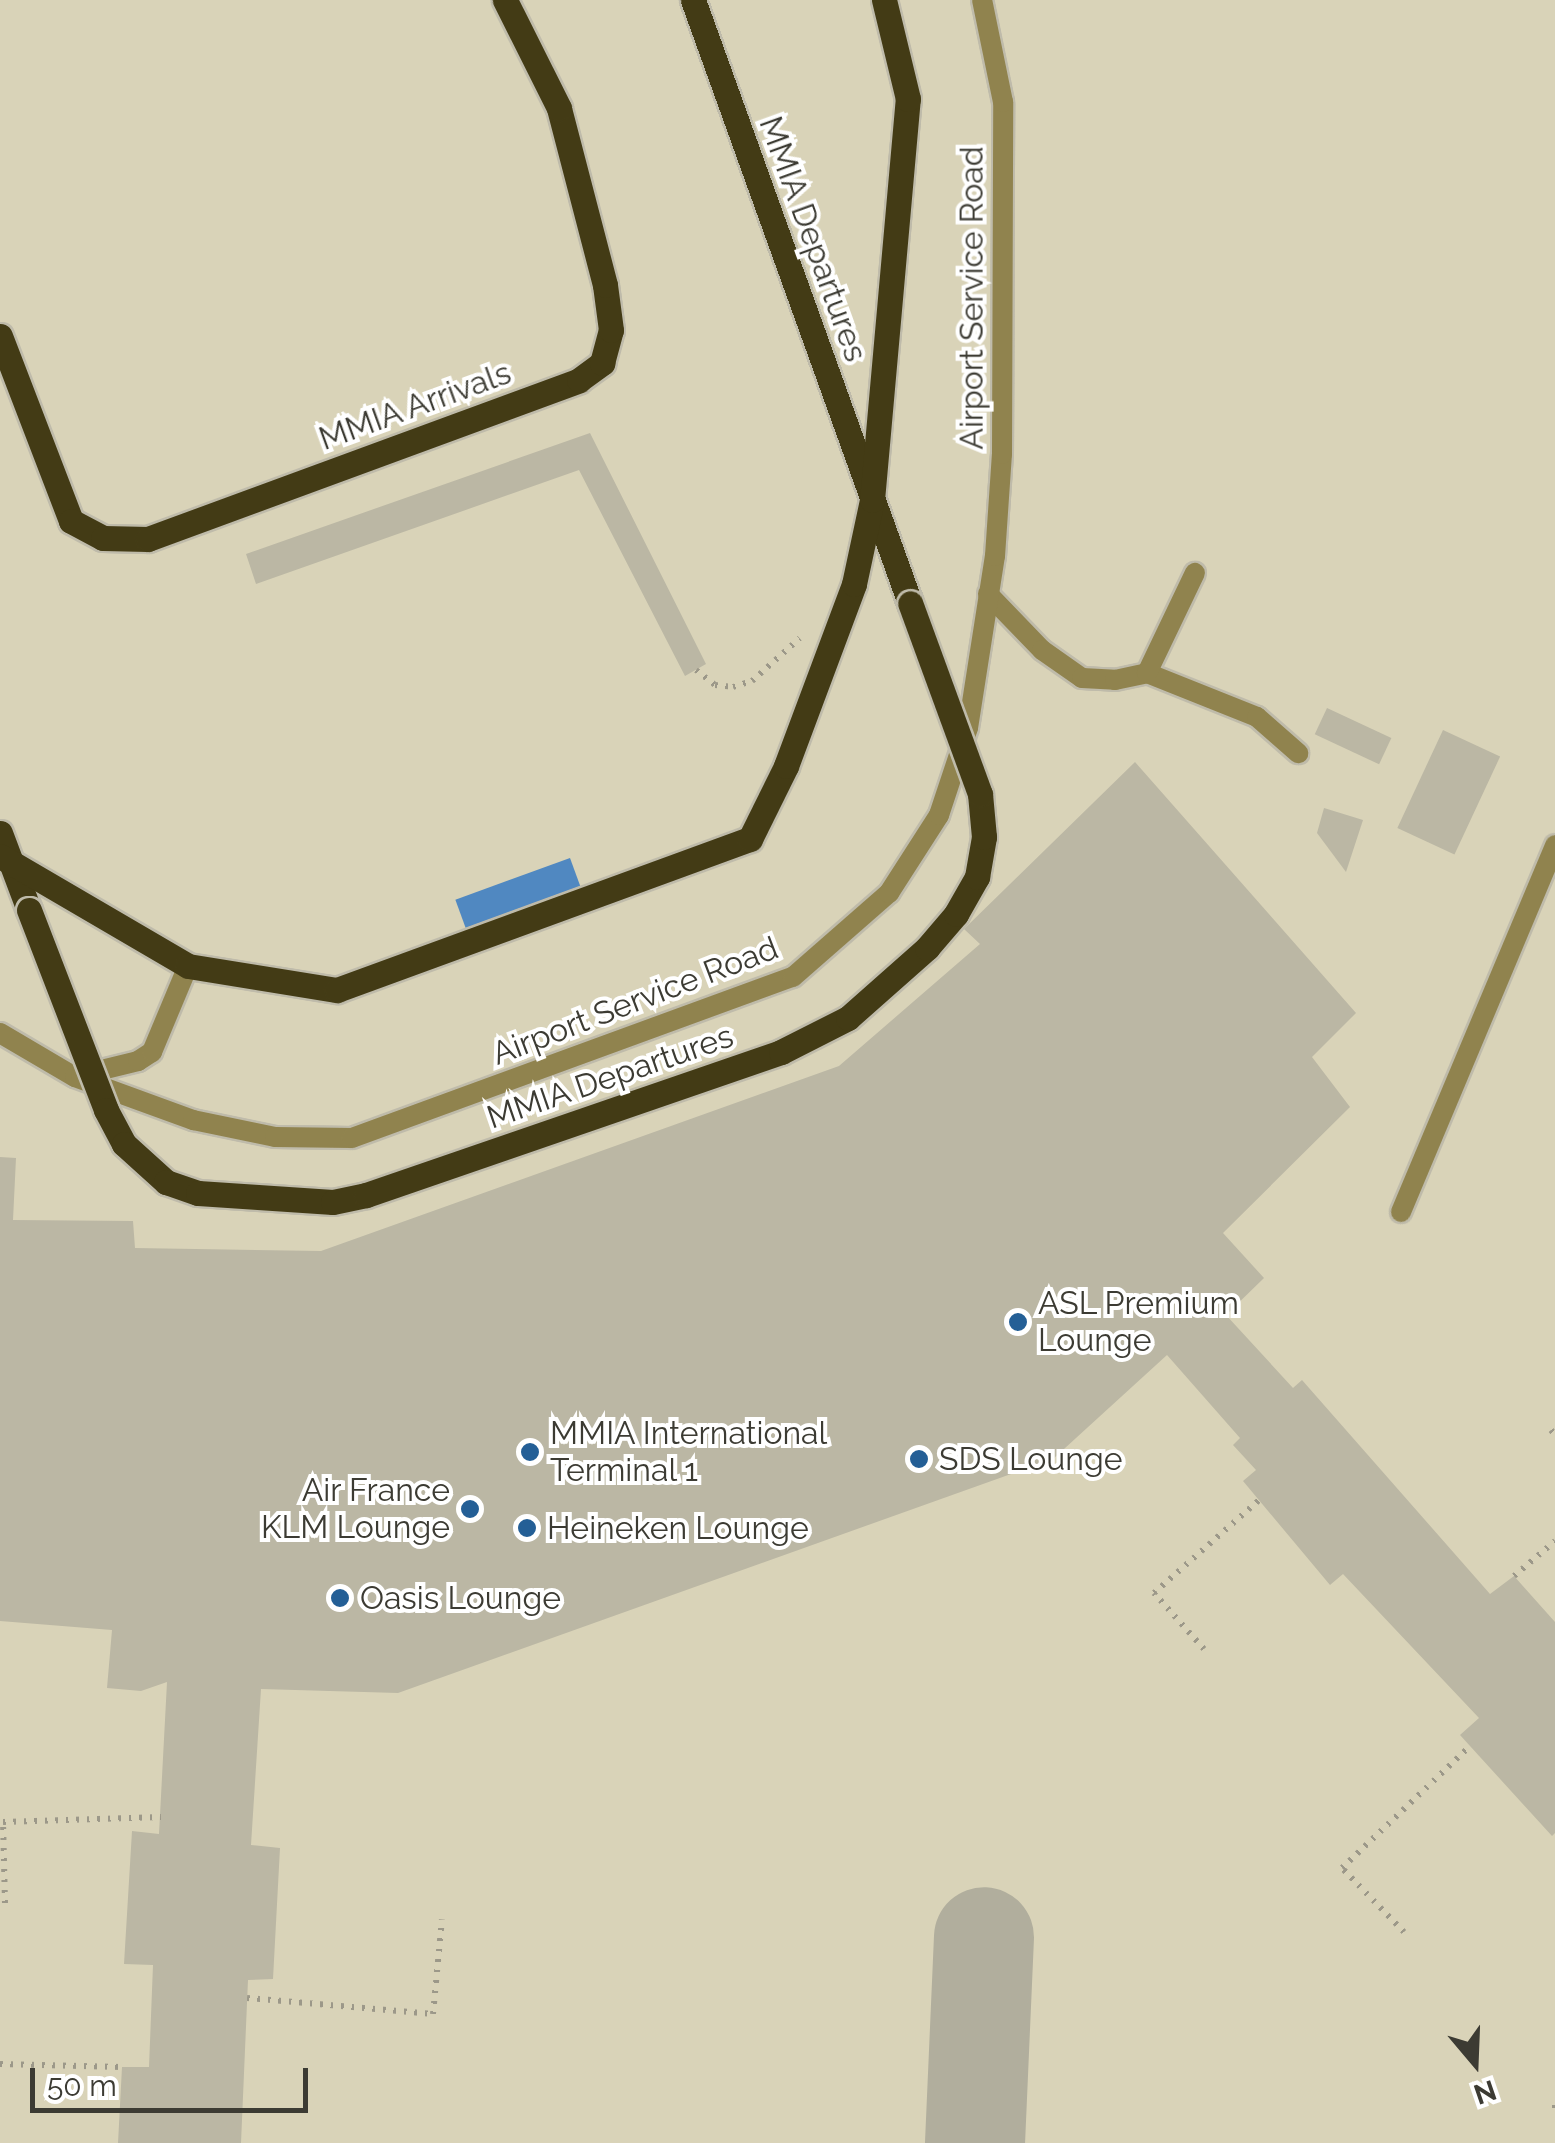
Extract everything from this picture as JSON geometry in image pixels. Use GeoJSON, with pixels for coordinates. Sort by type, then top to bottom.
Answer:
{"type":"FeatureCollection","features":[{"type":"Feature","properties":{"kind":"main road","name":"MMIA Arrivals"},"geometry":{"type":"LineString","coordinates":[[0,336],[72,521],[103,538],[148,539],[578,380],[602,363],[611,330],[605,286],[559,108],[505,0]]}},
{"type":"Feature","properties":{"kind":"main road","name":"MMIA Departures"},"geometry":{"type":"LineString","coordinates":[[0,833],[5,858],[106,1110],[124,1144],[166,1182],[198,1193],[333,1202],[366,1195],[781,1052],[848,1018],[927,948],[956,914],[977,877],[984,837],[980,794],[693,0]]}},
{"type":"Feature","properties":{"kind":"main road","name":"MMIA Departures"},"geometry":{"type":"LineString","coordinates":[[5,858],[188,966],[338,990],[750,839],[786,766],[854,584],[872,500],[908,99],[884,0]]}},
{"type":"Feature","properties":{"kind":"lane","name":"Airport Service Road"},"geometry":{"type":"LineString","coordinates":[[0,1033],[74,1077],[194,1120],[275,1137],[352,1138],[793,977],[889,892],[939,815],[968,728],[988,594],[1002,454],[1003,102],[982,0]]}},
{"type":"Feature","properties":{"kind":"lane"},"geometry":{"type":"LineString","coordinates":[[1147,673],[1195,573]]}},
{"type":"Feature","properties":{"kind":"lane"},"geometry":{"type":"LineString","coordinates":[[988,594],[1042,650],[1082,678],[1115,680],[1147,673],[1256,717],[1298,753]]}},
{"type":"Feature","properties":{"kind":"lane"},"geometry":{"type":"LineString","coordinates":[[1400,1212],[1555,845]]}},
{"type":"Feature","properties":{"kind":"lane"},"geometry":{"type":"LineString","coordinates":[[74,1077],[138,1061],[152,1052],[188,966]]}},
{"type":"Feature","properties":{"kind":"path"},"geometry":{"type":"LineString","coordinates":[[696,670],[715,685],[752,681],[805,633]]}},
{"type":"Feature","properties":{"kind":"path"},"geometry":{"type":"LineString","coordinates":[[1204,1649],[1154,1592],[1259,1500]]}},
{"type":"Feature","properties":{"kind":"path"},"geometry":{"type":"LineString","coordinates":[[1514,1576],[1555,1541]]}},
{"type":"Feature","properties":{"kind":"path"},"geometry":{"type":"LineString","coordinates":[[1404,1932],[1342,1868],[1470,1746]]}},
{"type":"Feature","properties":{"kind":"path"},"geometry":{"type":"LineString","coordinates":[[5,1903],[3,1822],[161,1817]]}},
{"type":"Feature","properties":{"kind":"path"},"geometry":{"type":"LineString","coordinates":[[247,1998],[433,2014],[442,1919]]}},
{"type":"Feature","properties":{"kind":"path"},"geometry":{"type":"LineString","coordinates":[[0,2064],[122,2067]]}},
{"type":"Feature","properties":{"kind":"shaded area"},"geometry":{"type":"Polygon","coordinates":[[[0,0],[1555,0],[1555,2143],[0,2143],[0,0]]]}},
{"type":"Feature","properties":{"kind":"water"},"geometry":{"type":"Polygon","coordinates":[[[570,858],[588,907],[473,949],[455,900],[570,858]]]}},
{"type":"Feature","properties":{"kind":"building"},"geometry":{"type":"Polygon","coordinates":[[[590,433],[706,664],[685,676],[579,470],[256,584],[246,554],[590,433]]]}},
{"type":"Feature","properties":{"kind":"building"},"geometry":{"type":"Polygon","coordinates":[[[1327,708],[1391,738],[1379,764],[1315,734],[1327,708]]]}},
{"type":"Feature","properties":{"kind":"building"},"geometry":{"type":"Polygon","coordinates":[[[1443,730],[1500,757],[1454,855],[1397,828],[1443,730]]]}},
{"type":"Feature","properties":{"kind":"building","name":"MMIA International Terminal 1"},"geometry":{"type":"Polygon","coordinates":[[[1135,762],[1356,1013],[1312,1057],[1350,1107],[1223,1233],[1264,1278],[1226,1315],[1293,1388],[1302,1380],[1490,1594],[1514,1576],[1555,1622],[1555,1833],[1552,1836],[1460,1735],[1479,1718],[1343,1574],[1330,1585],[1243,1481],[1256,1470],[1233,1445],[1240,1438],[1167,1355],[1053,1459],[398,1693],[261,1689],[251,1845],[280,1848],[273,1979],[248,1980],[241,2143],[118,2143],[122,2067],[149,2067],[153,1965],[124,1964],[132,1831],[159,1834],[167,1682],[141,1691],[107,1688],[112,1630],[0,1621],[0,1157],[16,1158],[13,1220],[133,1221],[135,1248],[321,1251],[839,1066],[980,944],[964,929],[1135,762]]]}},
{"type":"Feature","properties":{"kind":"building"},"geometry":{"type":"Polygon","coordinates":[[[1324,808],[1363,820],[1346,872],[1317,833],[1324,808]]]}},
{"type":"Feature","properties":{"kind":"taxiway"},"geometry":{"type":"LineString","coordinates":[[975,2143],[984,1937]]}},
{"type":"Feature","properties":{"kind":"place","name":"ASL Premium Lounge"},"geometry":{"type":"Point","coordinates":[1018,1322]}},
{"type":"Feature","properties":{"kind":"place","name":"MMIA International Terminal 1"},"geometry":{"type":"Point","coordinates":[530,1452]}},
{"type":"Feature","properties":{"kind":"place","name":"SDS Lounge"},"geometry":{"type":"Point","coordinates":[919,1459]}},
{"type":"Feature","properties":{"kind":"place","name":"Air France KLM Lounge"},"geometry":{"type":"Point","coordinates":[470,1509]}},
{"type":"Feature","properties":{"kind":"place","name":"Heineken Lounge"},"geometry":{"type":"Point","coordinates":[527,1528]}},
{"type":"Feature","properties":{"kind":"place","name":"Oasis Lounge"},"geometry":{"type":"Point","coordinates":[340,1598]}}]}
